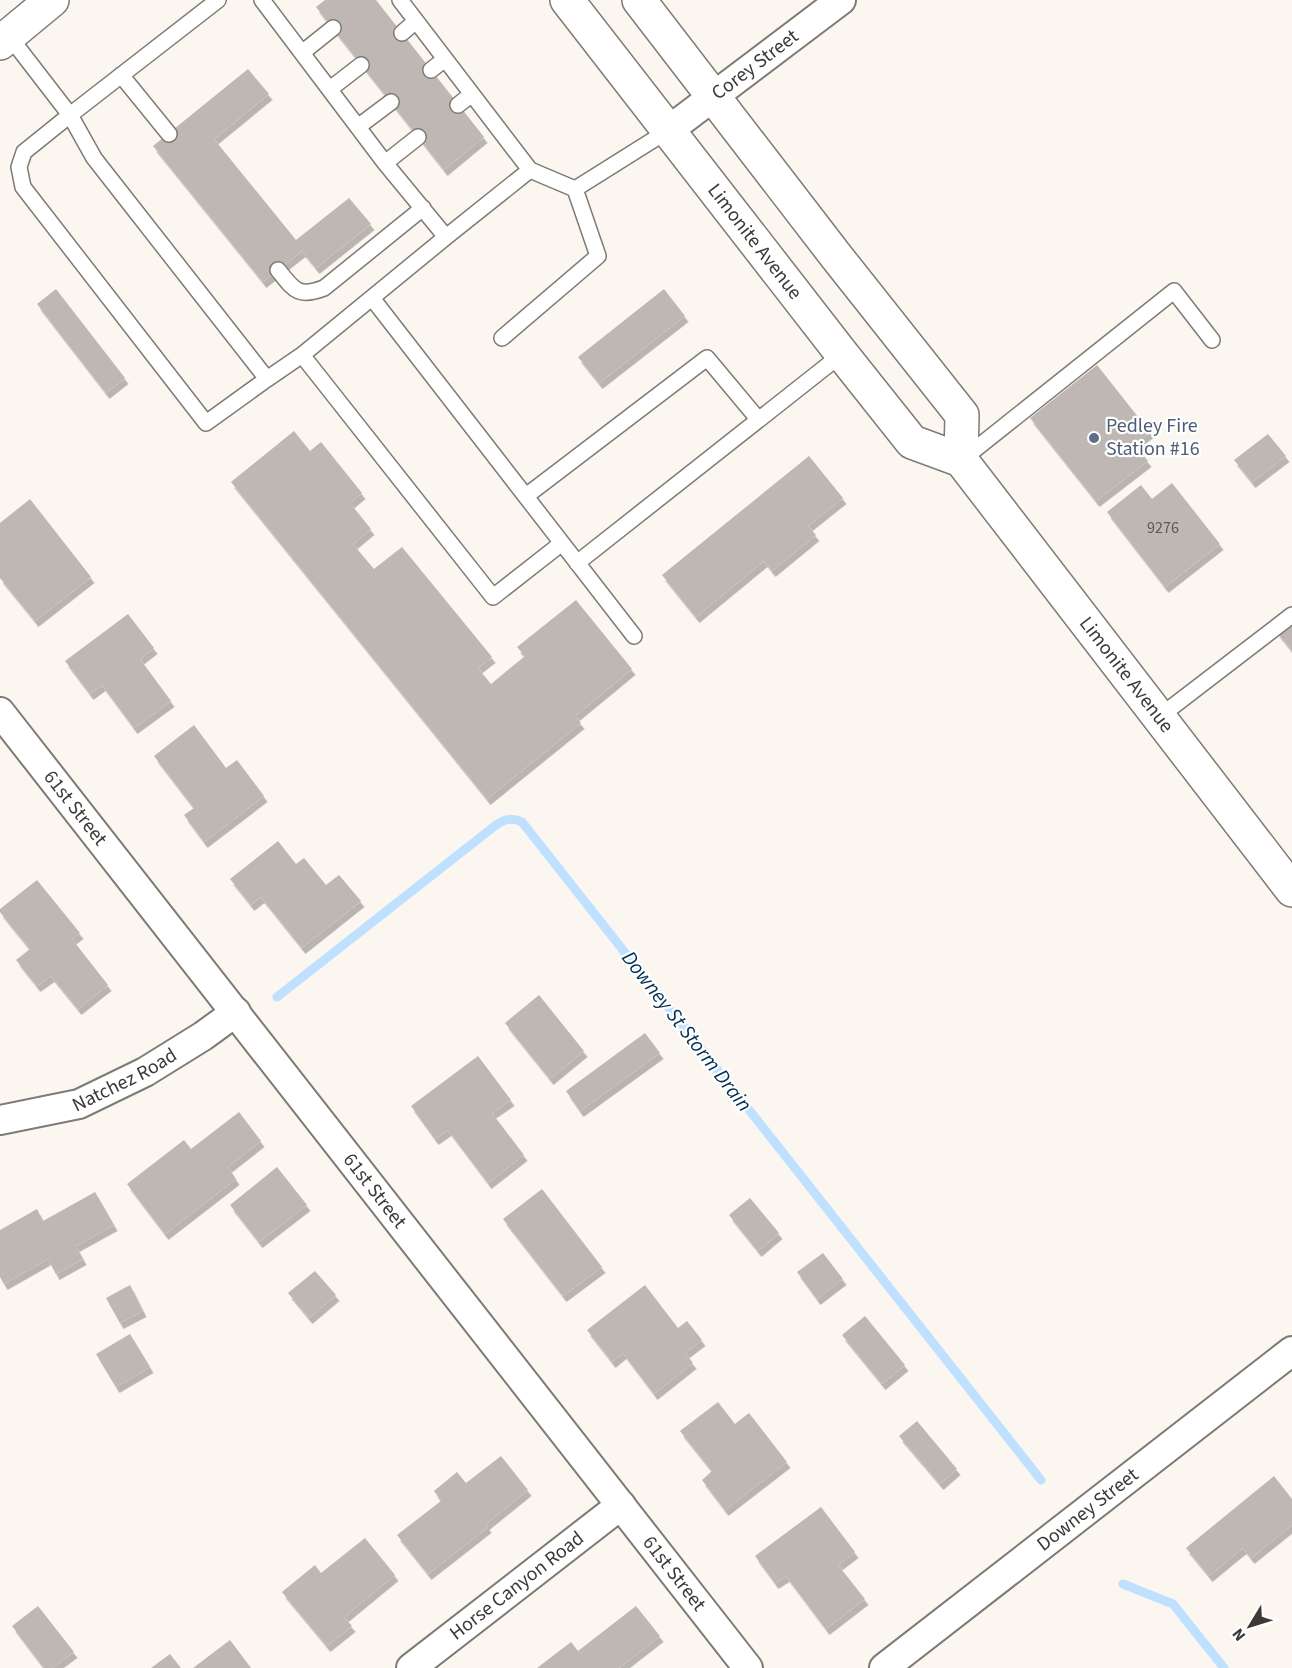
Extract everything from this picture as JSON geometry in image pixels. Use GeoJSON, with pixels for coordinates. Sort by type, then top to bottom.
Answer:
{"type":"FeatureCollection","features":[{"type":"Feature","properties":{"kind":"main road"},"geometry":{"type":"LineString","coordinates":[[4,40],[52,0]]}},
{"type":"Feature","properties":{"kind":"main road","name":"Limonite Avenue"},"geometry":{"type":"LineString","coordinates":[[567,0],[912,442],[961,460],[1292,890]]}},
{"type":"Feature","properties":{"kind":"main road"},"geometry":{"type":"LineString","coordinates":[[639,0],[962,415],[961,460]]}},
{"type":"Feature","properties":{"kind":"street","name":"Corey Street"},"geometry":{"type":"LineString","coordinates":[[669,130],[842,0]]}},
{"type":"Feature","properties":{"kind":"street","name":"61st Street"},"geometry":{"type":"LineString","coordinates":[[0,712],[748,1668]]}},
{"type":"Feature","properties":{"kind":"street","name":"Natchez Road"},"geometry":{"type":"LineString","coordinates":[[0,1120],[79,1104],[145,1072],[203,1036],[236,1012]]}},
{"type":"Feature","properties":{"kind":"street","name":"Downey Street"},"geometry":{"type":"LineString","coordinates":[[884,1668],[1292,1351]]}},
{"type":"Feature","properties":{"kind":"street","name":"Horse Canyon Road"},"geometry":{"type":"LineString","coordinates":[[411,1668],[621,1505]]}},
{"type":"Feature","properties":{"kind":"lane"},"geometry":{"type":"LineString","coordinates":[[218,0],[24,152],[19,168],[23,187],[206,423],[302,355],[530,170]]}},
{"type":"Feature","properties":{"kind":"lane"},"geometry":{"type":"LineString","coordinates":[[262,0],[385,162],[446,237]]}},
{"type":"Feature","properties":{"kind":"lane"},"geometry":{"type":"LineString","coordinates":[[400,0],[530,170],[575,189],[598,256],[502,338]]}},
{"type":"Feature","properties":{"kind":"lane"},"geometry":{"type":"LineString","coordinates":[[402,33],[416,21]]}},
{"type":"Feature","properties":{"kind":"lane"},"geometry":{"type":"LineString","coordinates":[[303,52],[333,28]]}},
{"type":"Feature","properties":{"kind":"lane"},"geometry":{"type":"LineString","coordinates":[[4,40],[69,115],[94,158],[267,378]]}},
{"type":"Feature","properties":{"kind":"lane"},"geometry":{"type":"LineString","coordinates":[[431,70],[445,59]]}},
{"type":"Feature","properties":{"kind":"lane"},"geometry":{"type":"LineString","coordinates":[[330,89],[361,65]]}},
{"type":"Feature","properties":{"kind":"lane"},"geometry":{"type":"LineString","coordinates":[[121,75],[169,134]]}},
{"type":"Feature","properties":{"kind":"lane"},"geometry":{"type":"LineString","coordinates":[[458,105],[472,94]]}},
{"type":"Feature","properties":{"kind":"lane"},"geometry":{"type":"LineString","coordinates":[[359,126],[391,102]]}},
{"type":"Feature","properties":{"kind":"lane"},"geometry":{"type":"LineString","coordinates":[[575,189],[669,130]]}},
{"type":"Feature","properties":{"kind":"lane"},"geometry":{"type":"LineString","coordinates":[[385,162],[418,137]]}},
{"type":"Feature","properties":{"kind":"lane"},"geometry":{"type":"LineString","coordinates":[[278,270],[294,290],[310,293],[324,288],[423,208]]}},
{"type":"Feature","properties":{"kind":"lane"},"geometry":{"type":"LineString","coordinates":[[961,460],[1174,291],[1212,340]]}},
{"type":"Feature","properties":{"kind":"lane"},"geometry":{"type":"LineString","coordinates":[[372,298],[634,636]]}},
{"type":"Feature","properties":{"kind":"lane"},"geometry":{"type":"LineString","coordinates":[[577,563],[842,354]]}},
{"type":"Feature","properties":{"kind":"lane"},"geometry":{"type":"LineString","coordinates":[[302,355],[493,597],[562,543]]}},
{"type":"Feature","properties":{"kind":"lane"},"geometry":{"type":"LineString","coordinates":[[526,496],[707,358],[758,419]]}},
{"type":"Feature","properties":{"kind":"lane"},"geometry":{"type":"LineString","coordinates":[[1159,717],[1292,615]]}},
{"type":"Feature","properties":{"kind":"building"},"geometry":{"type":"Polygon","coordinates":[[[325,0],[376,0],[484,137],[444,170],[316,7],[325,0]]]}},
{"type":"Feature","properties":{"kind":"building"},"geometry":{"type":"Polygon","coordinates":[[[248,69],[269,94],[214,139],[296,240],[349,198],[371,224],[316,268],[302,251],[263,282],[153,146],[248,69]]]}},
{"type":"Feature","properties":{"kind":"building"},"geometry":{"type":"Polygon","coordinates":[[[56,289],[125,378],[106,393],[37,304],[56,289]]]}},
{"type":"Feature","properties":{"kind":"building"},"geometry":{"type":"Polygon","coordinates":[[[664,289],[685,316],[599,383],[578,357],[664,289]]]}},
{"type":"Feature","properties":{"kind":"building","name":"Pedley Fire Station #16"},"geometry":{"type":"Polygon","coordinates":[[[1097,365],[1150,432],[1134,444],[1148,461],[1096,501],[1030,418],[1097,365]]]}},
{"type":"Feature","properties":{"kind":"building"},"geometry":{"type":"Polygon","coordinates":[[[294,431],[310,451],[321,442],[362,493],[350,503],[371,529],[353,544],[374,569],[402,547],[492,657],[478,668],[491,684],[525,656],[517,647],[576,600],[632,669],[575,716],[581,723],[487,799],[231,482],[294,431]]]}},
{"type":"Feature","properties":{"kind":"building"},"geometry":{"type":"Polygon","coordinates":[[[1268,434],[1286,456],[1252,482],[1234,460],[1268,434]]]}},
{"type":"Feature","properties":{"kind":"building"},"geometry":{"type":"Polygon","coordinates":[[[809,456],[843,498],[808,526],[816,535],[772,571],[764,561],[696,617],[662,575],[809,456]]]}},
{"type":"Feature","properties":{"kind":"building"},"geometry":{"type":"Polygon","coordinates":[[[1172,483],[1220,544],[1165,587],[1107,512],[1141,485],[1152,499],[1172,483]]]}},
{"type":"Feature","properties":{"kind":"building"},"geometry":{"type":"Polygon","coordinates":[[[30,499],[91,577],[35,621],[0,578],[0,523],[30,499]]]}},
{"type":"Feature","properties":{"kind":"building"},"geometry":{"type":"Polygon","coordinates":[[[128,614],[154,648],[140,659],[171,701],[134,728],[102,685],[90,694],[65,661],[128,614]]]}},
{"type":"Feature","properties":{"kind":"building"},"geometry":{"type":"Polygon","coordinates":[[[1292,618],[1292,651],[1276,631],[1292,618]]]}},
{"type":"Feature","properties":{"kind":"building"},"geometry":{"type":"Polygon","coordinates":[[[194,725],[226,768],[237,760],[264,796],[204,842],[184,815],[194,808],[154,756],[194,725]]]}},
{"type":"Feature","properties":{"kind":"building"},"geometry":{"type":"Polygon","coordinates":[[[278,841],[296,864],[304,858],[326,885],[339,875],[361,901],[302,948],[261,897],[251,905],[230,879],[278,841]]]}},
{"type":"Feature","properties":{"kind":"building"},"geometry":{"type":"Polygon","coordinates":[[[37,880],[80,933],[72,939],[108,985],[78,1009],[51,976],[37,986],[16,960],[30,949],[0,912],[0,909],[37,880]]]}},
{"type":"Feature","properties":{"kind":"building"},"geometry":{"type":"Polygon","coordinates":[[[539,995],[584,1051],[550,1079],[505,1023],[539,995]]]}},
{"type":"Feature","properties":{"kind":"building"},"geometry":{"type":"Polygon","coordinates":[[[645,1033],[660,1053],[580,1111],[566,1091],[645,1033]]]}},
{"type":"Feature","properties":{"kind":"building"},"geometry":{"type":"Polygon","coordinates":[[[478,1056],[511,1100],[492,1113],[524,1155],[488,1183],[448,1130],[435,1139],[411,1106],[478,1056]]]}},
{"type":"Feature","properties":{"kind":"building"},"geometry":{"type":"Polygon","coordinates":[[[239,1112],[261,1141],[228,1167],[236,1179],[165,1234],[127,1184],[184,1140],[191,1149],[239,1112]]]}},
{"type":"Feature","properties":{"kind":"building"},"geometry":{"type":"Polygon","coordinates":[[[277,1167],[307,1205],[259,1242],[230,1205],[277,1167]]]}},
{"type":"Feature","properties":{"kind":"building"},"geometry":{"type":"Polygon","coordinates":[[[542,1189],[602,1267],[563,1296],[503,1219],[542,1189]]]}},
{"type":"Feature","properties":{"kind":"building"},"geometry":{"type":"Polygon","coordinates":[[[95,1192],[114,1225],[76,1246],[83,1259],[56,1274],[48,1259],[4,1284],[0,1277],[0,1230],[37,1209],[43,1221],[95,1192]]]}},
{"type":"Feature","properties":{"kind":"building"},"geometry":{"type":"Polygon","coordinates":[[[750,1198],[779,1233],[758,1251],[729,1215],[750,1198]]]}},
{"type":"Feature","properties":{"kind":"building"},"geometry":{"type":"Polygon","coordinates":[[[823,1253],[843,1279],[817,1299],[797,1272],[823,1253]]]}},
{"type":"Feature","properties":{"kind":"building"},"geometry":{"type":"Polygon","coordinates":[[[315,1271],[336,1295],[309,1318],[288,1293],[315,1271]]]}},
{"type":"Feature","properties":{"kind":"building"},"geometry":{"type":"Polygon","coordinates":[[[130,1285],[143,1311],[120,1323],[106,1298],[130,1285]]]}},
{"type":"Feature","properties":{"kind":"building"},"geometry":{"type":"Polygon","coordinates":[[[645,1285],[678,1328],[687,1321],[702,1340],[685,1353],[693,1363],[654,1394],[623,1353],[612,1362],[587,1330],[645,1285]]]}},
{"type":"Feature","properties":{"kind":"building"},"geometry":{"type":"Polygon","coordinates":[[[865,1316],[905,1365],[882,1384],[842,1335],[865,1316]]]}},
{"type":"Feature","properties":{"kind":"building"},"geometry":{"type":"Polygon","coordinates":[[[130,1334],[150,1367],[116,1387],[96,1354],[130,1334]]]}},
{"type":"Feature","properties":{"kind":"building"},"geometry":{"type":"Polygon","coordinates":[[[718,1402],[735,1424],[749,1413],[787,1462],[725,1510],[702,1480],[712,1471],[680,1431],[718,1402]]]}},
{"type":"Feature","properties":{"kind":"building"},"geometry":{"type":"Polygon","coordinates":[[[917,1421],[957,1469],[940,1484],[899,1436],[917,1421]]]}},
{"type":"Feature","properties":{"kind":"building"},"geometry":{"type":"Polygon","coordinates":[[[501,1456],[528,1490],[486,1524],[488,1527],[428,1574],[397,1535],[441,1501],[434,1491],[457,1472],[466,1483],[501,1456]]]}},
{"type":"Feature","properties":{"kind":"building"},"geometry":{"type":"Polygon","coordinates":[[[1274,1476],[1292,1499],[1292,1525],[1251,1558],[1243,1548],[1209,1576],[1186,1548],[1274,1476]]]}},
{"type":"Feature","properties":{"kind":"building"},"geometry":{"type":"Polygon","coordinates":[[[821,1507],[855,1552],[838,1565],[865,1599],[826,1629],[786,1576],[775,1583],[755,1556],[821,1507]]]}},
{"type":"Feature","properties":{"kind":"building"},"geometry":{"type":"Polygon","coordinates":[[[365,1538],[395,1575],[344,1617],[352,1626],[327,1646],[282,1592],[315,1565],[321,1573],[365,1538]]]}},
{"type":"Feature","properties":{"kind":"building"},"geometry":{"type":"Polygon","coordinates":[[[38,1606],[74,1652],[52,1668],[44,1668],[12,1626],[38,1606]]]}},
{"type":"Feature","properties":{"kind":"building"},"geometry":{"type":"Polygon","coordinates":[[[636,1606],[660,1636],[619,1668],[537,1668],[571,1642],[578,1651],[636,1606]]]}},
{"type":"Feature","properties":{"kind":"building"},"geometry":{"type":"Polygon","coordinates":[[[230,1640],[251,1668],[193,1668],[230,1640]]]}},
{"type":"Feature","properties":{"kind":"building"},"geometry":{"type":"Polygon","coordinates":[[[170,1654],[181,1668],[151,1668],[170,1654]]]}},
{"type":"Feature","properties":{"kind":"waterway","name":"Downey St Storm Drain"},"geometry":{"type":"LineString","coordinates":[[277,997],[496,825],[509,819],[522,822],[1041,1480]]}},
{"type":"Feature","properties":{"kind":"waterway","name":"Downey St Storm Drain"},"geometry":{"type":"LineString","coordinates":[[1123,1584],[1173,1604],[1224,1668]]}},
{"type":"Feature","properties":{"kind":"place","name":"Pedley Fire Station #16"},"geometry":{"type":"Point","coordinates":[1094,438]}}]}
